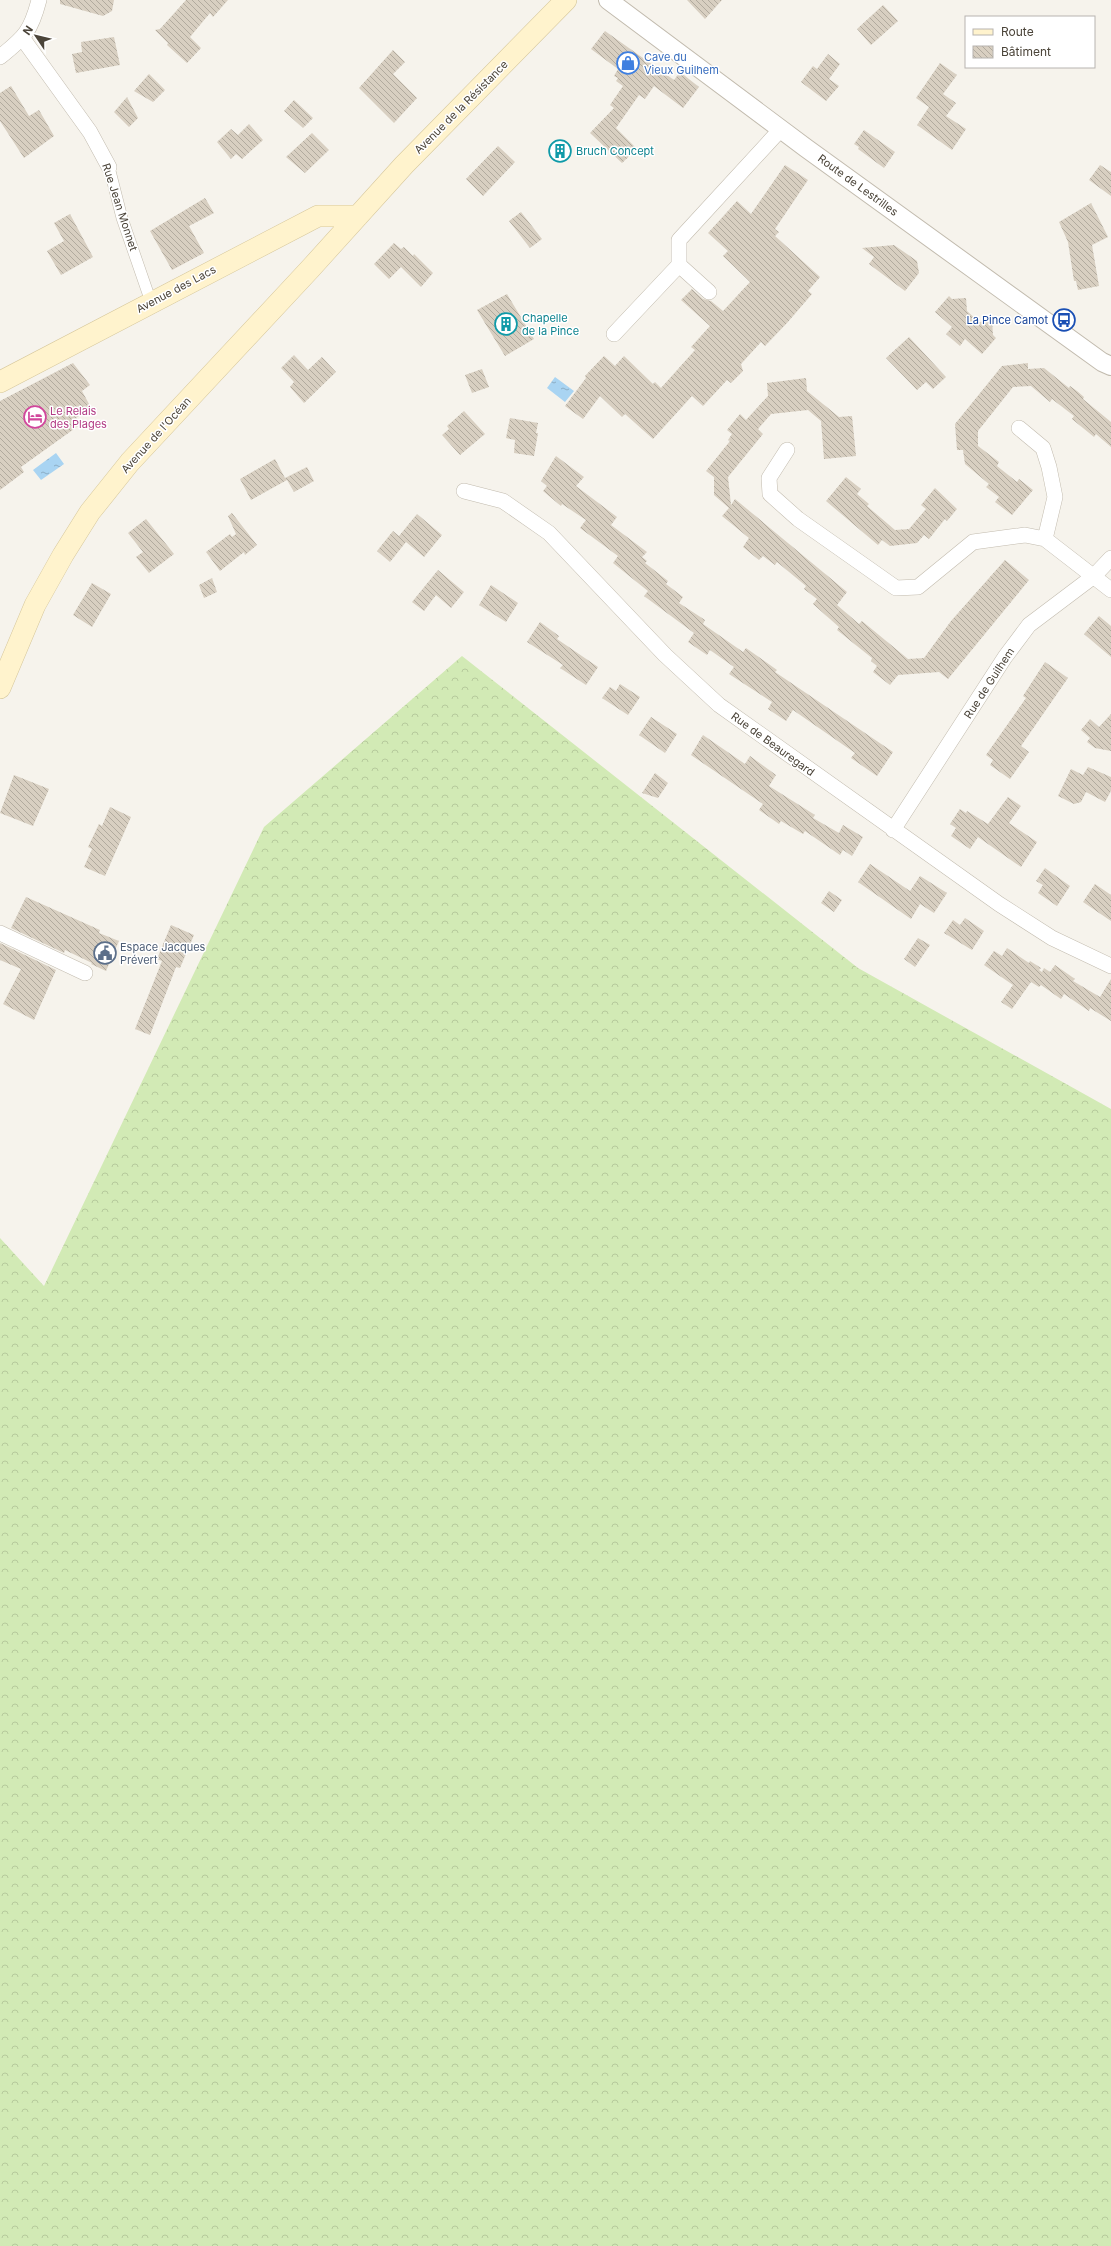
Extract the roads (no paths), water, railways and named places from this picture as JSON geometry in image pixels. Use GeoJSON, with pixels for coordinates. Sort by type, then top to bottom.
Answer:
{"type":"FeatureCollection","features":[{"type":"Feature","properties":{"kind":"main road","name":"Avenue de la Résistance"},"geometry":{"type":"LineString","coordinates":[[358,216],[418,150],[566,0]]}},
{"type":"Feature","properties":{"kind":"main road","name":"Avenue des Lacs"},"geometry":{"type":"LineString","coordinates":[[0,382],[318,216],[358,216]]}},
{"type":"Feature","properties":{"kind":"main road","name":"Avenue de l'Océan"},"geometry":{"type":"LineString","coordinates":[[0,688],[36,605],[63,555],[90,512],[130,462],[358,216]]}},
{"type":"Feature","properties":{"kind":"street"},"geometry":{"type":"LineString","coordinates":[[0,56],[23,39],[33,22],[39,0]]}},
{"type":"Feature","properties":{"kind":"street","name":"Route de Lestrilles"},"geometry":{"type":"LineString","coordinates":[[608,0],[781,129],[1096,357],[1111,366]]}},
{"type":"Feature","properties":{"kind":"street","name":"Rue Jean Monnet"},"geometry":{"type":"LineString","coordinates":[[23,39],[90,132],[109,167],[122,218],[151,302]]}},
{"type":"Feature","properties":{"kind":"street"},"geometry":{"type":"LineString","coordinates":[[614,334],[679,265],[679,240],[781,129]]}},
{"type":"Feature","properties":{"kind":"street"},"geometry":{"type":"LineString","coordinates":[[679,265],[709,292]]}},
{"type":"Feature","properties":{"kind":"street"},"geometry":{"type":"LineString","coordinates":[[1019,428],[1043,448],[1049,466],[1055,497],[1045,539]]}},
{"type":"Feature","properties":{"kind":"street"},"geometry":{"type":"LineString","coordinates":[[787,450],[769,478],[770,494],[798,519],[896,588],[918,587],[973,542],[1025,535],[1045,539],[1111,590]]}},
{"type":"Feature","properties":{"kind":"street","name":"Rue de Beauregard"},"geometry":{"type":"LineString","coordinates":[[464,491],[504,501],[549,533],[665,655],[719,705],[893,830],[1052,938],[1111,966]]}},
{"type":"Feature","properties":{"kind":"street","name":"Rue de Guilhem"},"geometry":{"type":"LineString","coordinates":[[893,830],[1006,657],[1029,625],[1094,576],[1111,558]]}},
{"type":"Feature","properties":{"kind":"street"},"geometry":{"type":"LineString","coordinates":[[0,933],[85,973]]}},
{"type":"Feature","properties":{"kind":"water"},"geometry":{"type":"Polygon","coordinates":[[[555,377],[574,391],[565,402],[547,388],[555,377]]]}},
{"type":"Feature","properties":{"kind":"water"},"geometry":{"type":"Polygon","coordinates":[[[56,453],[64,464],[41,480],[33,470],[56,453]]]}},
{"type":"Feature","properties":{"kind":"place","name":"Cave du Vieux Guilhem"},"geometry":{"type":"Point","coordinates":[628,63]}},
{"type":"Feature","properties":{"kind":"place","name":"Bruch Concept"},"geometry":{"type":"Point","coordinates":[560,151]}},
{"type":"Feature","properties":{"kind":"place","name":"La Pince Camot"},"geometry":{"type":"Point","coordinates":[1064,320]}},
{"type":"Feature","properties":{"kind":"place","name":"Chapelle de la Pince"},"geometry":{"type":"Point","coordinates":[506,324]}},
{"type":"Feature","properties":{"kind":"place","name":"Le Relais des Plages"},"geometry":{"type":"Point","coordinates":[35,417]}},
{"type":"Feature","properties":{"kind":"place","name":"Espace Jacques Prévert"},"geometry":{"type":"Point","coordinates":[105,953]}}]}
